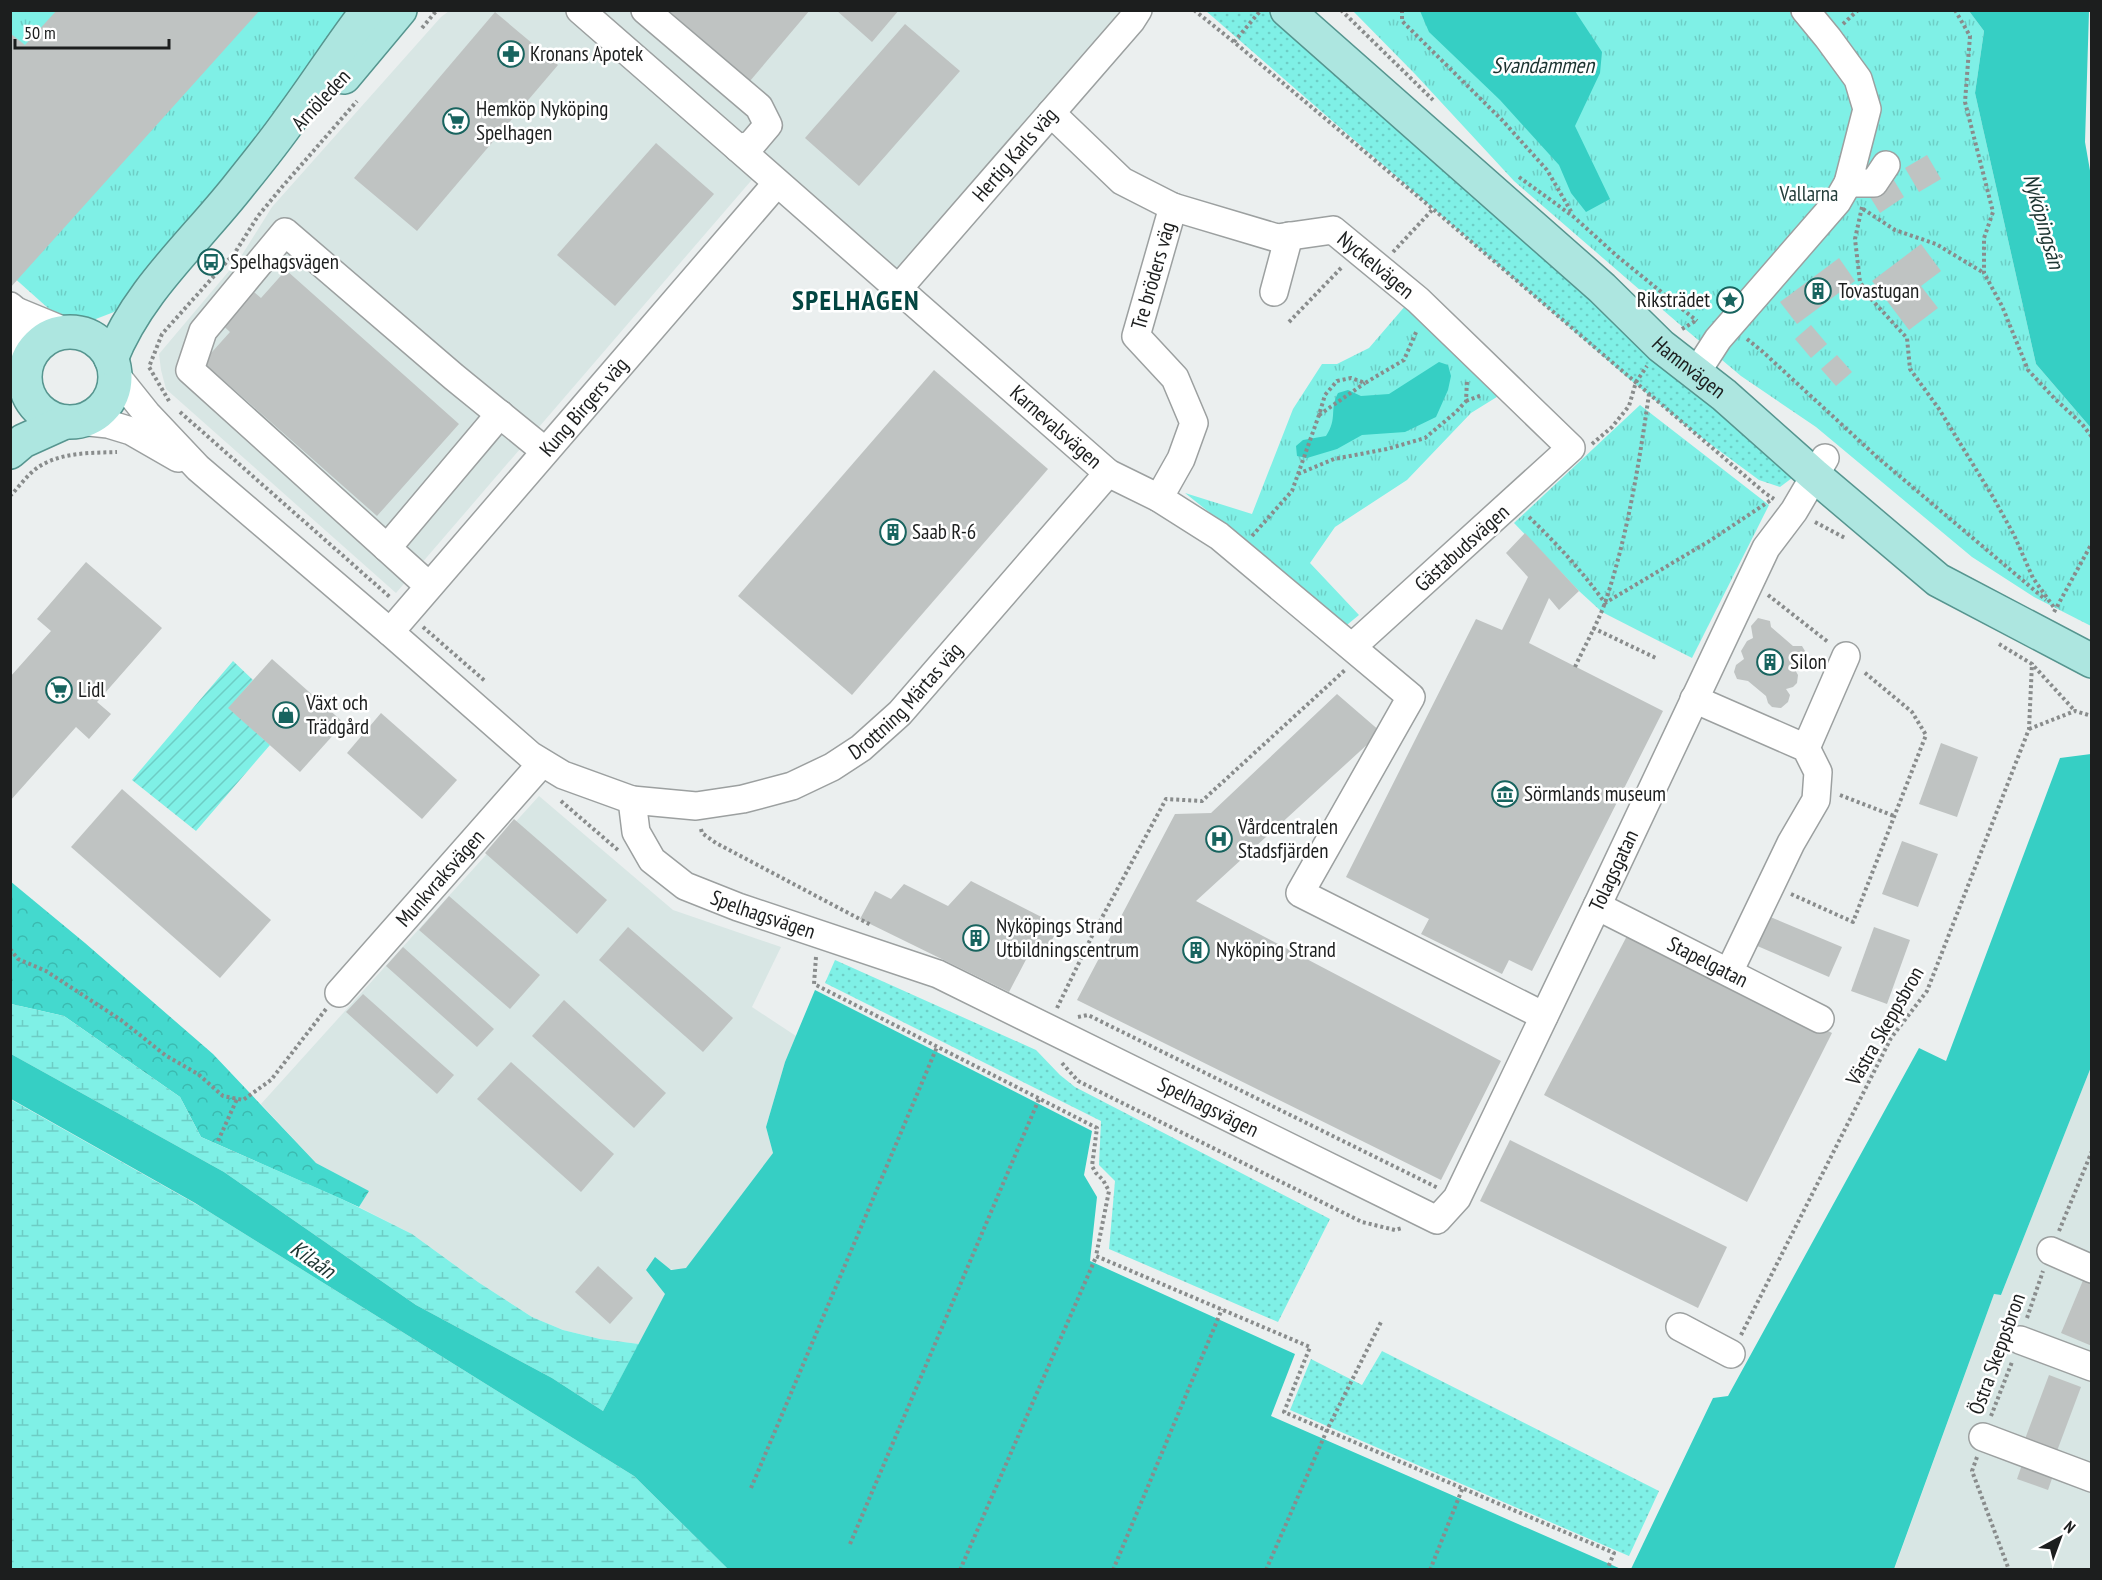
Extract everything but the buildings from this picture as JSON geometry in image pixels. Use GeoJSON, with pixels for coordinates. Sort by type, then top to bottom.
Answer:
{"type":"FeatureCollection","features":[{"type":"Feature","properties":{"kind":"main road","name":"Arnöleden"},"geometry":{"type":"LineString","coordinates":[[113,367],[120,336],[132,315],[289,121],[368,10]]}},
{"type":"Feature","properties":{"kind":"main road","name":"Arnöleden"},"geometry":{"type":"LineString","coordinates":[[238,186],[339,82],[400,10]]}},
{"type":"Feature","properties":{"kind":"main road","name":"Hamnvägen"},"geometry":{"type":"LineString","coordinates":[[1287,10],[1602,288],[1660,346],[1711,350]]}},
{"type":"Feature","properties":{"kind":"main road","name":"Hamnvägen"},"geometry":{"type":"LineString","coordinates":[[1321,10],[1381,76],[1669,335],[1711,350]]}},
{"type":"Feature","properties":{"kind":"main road","name":"Arnöleden"},"geometry":{"type":"LineString","coordinates":[[71,332],[102,326],[110,322],[128,312],[149,292]]}},
{"type":"Feature","properties":{"kind":"main road"},"geometry":{"type":"LineString","coordinates":[[10,417],[25,380],[29,357],[40,343],[55,335],[71,332],[88,336],[102,346],[113,367],[113,390],[106,404],[95,415],[23,441],[10,452]]}},
{"type":"Feature","properties":{"kind":"main road","name":"Hamnvägen"},"geometry":{"type":"LineString","coordinates":[[1711,350],[1724,395],[1929,548],[1972,577],[2091,642]]}},
{"type":"Feature","properties":{"kind":"main road"},"geometry":{"type":"LineString","coordinates":[[25,380],[27,393],[37,409],[50,418],[72,422]]}},
{"type":"Feature","properties":{"kind":"main road","name":"Hamnvägen"},"geometry":{"type":"LineString","coordinates":[[1820,467],[1938,580],[2091,661]]}},
{"type":"Feature","properties":{"kind":"street"},"geometry":{"type":"LineString","coordinates":[[339,82],[409,10]]}},
{"type":"Feature","properties":{"kind":"street","name":"Karnevalsvägen"},"geometry":{"type":"LineString","coordinates":[[580,10],[1108,473],[1159,498],[1219,536],[1411,696],[1300,892],[1544,1016]]}},
{"type":"Feature","properties":{"kind":"street"},"geometry":{"type":"LineString","coordinates":[[645,10],[759,108],[768,125],[751,145],[738,148]]}},
{"type":"Feature","properties":{"kind":"street"},"geometry":{"type":"LineString","coordinates":[[1711,350],[1837,202],[1848,183],[1867,109],[1858,80],[1805,10]]}},
{"type":"Feature","properties":{"kind":"street","name":"Hertig Karls väg"},"geometry":{"type":"LineString","coordinates":[[898,289],[1138,14]]}},
{"type":"Feature","properties":{"kind":"street","name":"Nyckelvägen"},"geometry":{"type":"LineString","coordinates":[[1051,113],[1122,180],[1173,207],[1277,238],[1333,230],[1419,300],[1571,448]]}},
{"type":"Feature","properties":{"kind":"street"},"geometry":{"type":"LineString","coordinates":[[1848,183],[1874,183],[1886,165]]}},
{"type":"Feature","properties":{"kind":"street","name":"Kung Birgers väg"},"geometry":{"type":"LineString","coordinates":[[398,622],[777,183]]}},
{"type":"Feature","properties":{"kind":"street","name":"Tre bröders väg"},"geometry":{"type":"LineString","coordinates":[[1159,498],[1181,459],[1194,423],[1175,378],[1136,336],[1173,207]]}},
{"type":"Feature","properties":{"kind":"street"},"geometry":{"type":"LineString","coordinates":[[429,586],[190,370],[203,331],[285,232],[545,451]]}},
{"type":"Feature","properties":{"kind":"street"},"geometry":{"type":"LineString","coordinates":[[1274,292],[1289,236]]}},
{"type":"Feature","properties":{"kind":"street"},"geometry":{"type":"LineString","coordinates":[[13,308],[71,332]]}},
{"type":"Feature","properties":{"kind":"street"},"geometry":{"type":"LineString","coordinates":[[13,308],[23,345],[25,380]]}},
{"type":"Feature","properties":{"kind":"street"},"geometry":{"type":"LineString","coordinates":[[113,367],[147,414],[198,468],[398,622],[537,769],[563,775],[633,800]]}},
{"type":"Feature","properties":{"kind":"street"},"geometry":{"type":"LineString","coordinates":[[387,548],[500,414]]}},
{"type":"Feature","properties":{"kind":"street"},"geometry":{"type":"LineString","coordinates":[[72,422],[108,424],[131,432],[198,468]]}},
{"type":"Feature","properties":{"kind":"street","name":"Gästabudsvägen"},"geometry":{"type":"LineString","coordinates":[[1357,651],[1571,448]]}},
{"type":"Feature","properties":{"kind":"street","name":"Tolagsgatan"},"geometry":{"type":"LineString","coordinates":[[1437,1220],[1457,1198],[1598,906],[1766,548],[1784,504],[1820,467]]}},
{"type":"Feature","properties":{"kind":"street","name":"Drottning Märtas väg"},"geometry":{"type":"LineString","coordinates":[[633,800],[696,806],[743,799],[792,786],[832,767],[861,748],[900,713],[1108,473]]}},
{"type":"Feature","properties":{"kind":"street"},"geometry":{"type":"LineString","coordinates":[[1806,748],[1846,656]]}},
{"type":"Feature","properties":{"kind":"street"},"geometry":{"type":"LineString","coordinates":[[1694,699],[1806,748],[1818,772],[1816,800],[1791,843],[1729,972]]}},
{"type":"Feature","properties":{"kind":"street","name":"Munkvraksvägen"},"geometry":{"type":"LineString","coordinates":[[339,993],[537,769]]}},
{"type":"Feature","properties":{"kind":"street","name":"Spelhagsvägen"},"geometry":{"type":"LineString","coordinates":[[633,800],[636,832],[652,860],[685,886],[738,907],[938,974],[1437,1220]]}},
{"type":"Feature","properties":{"kind":"street","name":"Stapelgatan"},"geometry":{"type":"LineString","coordinates":[[1598,906],[1820,1019]]}},
{"type":"Feature","properties":{"kind":"street"},"geometry":{"type":"LineString","coordinates":[[2051,1251],[2091,1269]]}},
{"type":"Feature","properties":{"kind":"street"},"geometry":{"type":"LineString","coordinates":[[1680,1327],[1731,1354]]}},
{"type":"Feature","properties":{"kind":"street"},"geometry":{"type":"LineString","coordinates":[[2020,1340],[2091,1367]]}},
{"type":"Feature","properties":{"kind":"street"},"geometry":{"type":"LineString","coordinates":[[1983,1437],[2091,1478]]}},
{"type":"Feature","properties":{"kind":"path"},"geometry":{"type":"LineString","coordinates":[[1194,10],[1433,208],[1765,493],[1847,539]]}},
{"type":"Feature","properties":{"kind":"path"},"geometry":{"type":"LineString","coordinates":[[1234,42],[1261,10]]}},
{"type":"Feature","properties":{"kind":"path"},"geometry":{"type":"LineString","coordinates":[[1341,10],[1437,104]]}},
{"type":"Feature","properties":{"kind":"path"},"geometry":{"type":"LineString","coordinates":[[1402,10],[1402,21],[1502,120],[1547,170],[1574,217]]}},
{"type":"Feature","properties":{"kind":"path"},"geometry":{"type":"LineString","coordinates":[[1955,10],[1970,36],[1965,102],[1993,212],[1984,238],[1984,273],[2002,306],[2028,370],[2082,424],[2091,437]]}},
{"type":"Feature","properties":{"kind":"path"},"geometry":{"type":"LineString","coordinates":[[1513,172],[1574,217],[1617,256],[1697,320],[1711,350],[1763,352],[1877,457],[2038,592],[2055,609]]}},
{"type":"Feature","properties":{"kind":"path"},"geometry":{"type":"LineString","coordinates":[[1848,183],[1863,209],[1895,230],[1936,244],[1984,273]]}},
{"type":"Feature","properties":{"kind":"path"},"geometry":{"type":"LineString","coordinates":[[1380,267],[1433,208]]}},
{"type":"Feature","properties":{"kind":"path"},"geometry":{"type":"LineString","coordinates":[[1863,209],[1855,239],[1860,282],[1871,299],[1907,338],[1910,369],[1939,410],[1993,497],[2014,535],[2033,578],[2055,609]]}},
{"type":"Feature","properties":{"kind":"path"},"geometry":{"type":"LineString","coordinates":[[1289,322],[1359,250]]}},
{"type":"Feature","properties":{"kind":"path"},"geometry":{"type":"LineString","coordinates":[[1319,415],[1365,383],[1404,360],[1418,331],[1419,300]]}},
{"type":"Feature","properties":{"kind":"path"},"geometry":{"type":"LineString","coordinates":[[1238,552],[1292,491],[1325,395],[1337,381],[1351,378],[1365,383]]}},
{"type":"Feature","properties":{"kind":"path"},"geometry":{"type":"LineString","coordinates":[[1297,474],[1334,459],[1387,449],[1425,438],[1466,401],[1467,379]]}},
{"type":"Feature","properties":{"kind":"path"},"geometry":{"type":"LineString","coordinates":[[1575,667],[1605,603],[1636,483],[1649,394]]}},
{"type":"Feature","properties":{"kind":"path"},"geometry":{"type":"LineString","coordinates":[[179,411],[398,622],[492,687]]}},
{"type":"Feature","properties":{"kind":"path"},"geometry":{"type":"LineString","coordinates":[[10,496],[36,469],[50,460],[79,454],[126,452]]}},
{"type":"Feature","properties":{"kind":"path"},"geometry":{"type":"LineString","coordinates":[[1605,603],[1711,540],[1784,504]]}},
{"type":"Feature","properties":{"kind":"path"},"geometry":{"type":"LineString","coordinates":[[1522,511],[1567,555],[1605,603]]}},
{"type":"Feature","properties":{"kind":"path"},"geometry":{"type":"LineString","coordinates":[[2055,609],[2091,543]]}},
{"type":"Feature","properties":{"kind":"path"},"geometry":{"type":"LineString","coordinates":[[1593,628],[1658,659]]}},
{"type":"Feature","properties":{"kind":"path"},"geometry":{"type":"LineString","coordinates":[[1995,642],[2032,664],[2075,711],[2091,716]]}},
{"type":"Feature","properties":{"kind":"path"},"geometry":{"type":"LineString","coordinates":[[1054,1014],[1103,915],[1166,799],[1202,801],[1357,651]]}},
{"type":"Feature","properties":{"kind":"path","name":"Västra Skeppsbron"},"geometry":{"type":"LineString","coordinates":[[1731,1354],[1890,1038],[1927,991],[2030,729],[2032,664]]}},
{"type":"Feature","properties":{"kind":"path"},"geometry":{"type":"LineString","coordinates":[[2030,729],[2075,711]]}},
{"type":"Feature","properties":{"kind":"path"},"geometry":{"type":"LineString","coordinates":[[1771,885],[1853,922],[1926,735]]}},
{"type":"Feature","properties":{"kind":"path"},"geometry":{"type":"LineString","coordinates":[[537,769],[621,853]]}},
{"type":"Feature","properties":{"kind":"path"},"geometry":{"type":"LineString","coordinates":[[1817,786],[1895,816]]}},
{"type":"Feature","properties":{"kind":"path"},"geometry":{"type":"LineString","coordinates":[[696,806],[702,833],[716,843],[878,929]]}},
{"type":"Feature","properties":{"kind":"path"},"geometry":{"type":"LineString","coordinates":[[819,933],[814,984],[1097,1128],[1092,1166],[1109,1191],[1096,1256],[960,1569]]}},
{"type":"Feature","properties":{"kind":"path"},"geometry":{"type":"LineString","coordinates":[[10,949],[18,959],[46,971],[121,1020],[165,1055],[198,1074],[223,1096],[243,1100],[271,1080],[339,993]]}},
{"type":"Feature","properties":{"kind":"path"},"geometry":{"type":"LineString","coordinates":[[1077,1018],[1088,1015],[1457,1198]]}},
{"type":"Feature","properties":{"kind":"path"},"geometry":{"type":"LineString","coordinates":[[751,1488],[937,1047]]}},
{"type":"Feature","properties":{"kind":"path"},"geometry":{"type":"LineString","coordinates":[[1058,1058],[1078,1081],[1362,1222],[1395,1230],[1437,1220]]}},
{"type":"Feature","properties":{"kind":"path"},"geometry":{"type":"LineString","coordinates":[[218,1141],[237,1099]]}},
{"type":"Feature","properties":{"kind":"path"},"geometry":{"type":"LineString","coordinates":[[850,1545],[1039,1099]]}},
{"type":"Feature","properties":{"kind":"path","name":"Östra Skeppsbron"},"geometry":{"type":"LineString","coordinates":[[2009,1569],[1972,1471],[2051,1251],[2091,1151]]}},
{"type":"Feature","properties":{"kind":"path"},"geometry":{"type":"LineString","coordinates":[[1096,1256],[1310,1347],[1284,1412],[1614,1553],[1607,1569]]}},
{"type":"Feature","properties":{"kind":"path"},"geometry":{"type":"LineString","coordinates":[[1113,1569],[1222,1309]]}},
{"type":"Feature","properties":{"kind":"path"},"geometry":{"type":"LineString","coordinates":[[1266,1569],[1327,1430],[1382,1320]]}},
{"type":"Feature","properties":{"kind":"path"},"geometry":{"type":"LineString","coordinates":[[1430,1569],[1463,1487]]}},
{"type":"Feature","properties":{"kind":"shaded area"},"geometry":{"type":"Polygon","coordinates":[[[449,11],[1141,11],[896,273],[768,161],[396,593],[166,389],[159,354],[240,258],[272,207],[441,17],[449,11]]]}},
{"type":"Feature","properties":{"kind":"shaded area"},"geometry":{"type":"Polygon","coordinates":[[[539,796],[673,910],[781,947],[752,1007],[796,1036],[785,1062],[766,1127],[773,1153],[686,1269],[646,1269],[666,1293],[639,1344],[600,1339],[563,1330],[532,1317],[478,1282],[412,1234],[359,1207],[368,1191],[316,1163],[261,1104],[539,796]]]}},
{"type":"Feature","properties":{"kind":"shaded area"},"geometry":{"type":"Polygon","coordinates":[[[2091,1067],[2091,1569],[1894,1570],[1994,1294],[2001,1295],[2091,1067]]]}},
{"type":"Feature","properties":{"kind":"green space"},"geometry":{"type":"Polygon","coordinates":[[[11,11],[355,11],[141,290],[114,312],[88,322],[71,322],[49,309],[11,275],[11,11]]]}},
{"type":"Feature","properties":{"kind":"green space"},"geometry":{"type":"Polygon","coordinates":[[[1206,11],[1274,11],[1796,475],[1780,487],[1759,480],[1690,429],[1627,377],[1206,11]]]}},
{"type":"Feature","properties":{"kind":"green space","name":"Vallarna"},"geometry":{"type":"Polygon","coordinates":[[[1353,11],[1969,11],[1984,31],[1975,93],[2036,364],[2091,428],[2091,626],[2034,597],[1972,557],[1816,427],[1741,376],[1514,181],[1353,11]]]}},
{"type":"Feature","properties":{"kind":"green space"},"geometry":{"type":"Polygon","coordinates":[[[1406,305],[1500,395],[1471,413],[1407,480],[1335,527],[1310,563],[1359,615],[1342,629],[1273,563],[1185,493],[1252,514],[1293,409],[1322,364],[1337,364],[1369,348],[1406,305]]]}},
{"type":"Feature","properties":{"kind":"green space"},"geometry":{"type":"Polygon","coordinates":[[[1640,405],[1769,505],[1692,658],[1602,612],[1514,523],[1640,405]]]}},
{"type":"Feature","properties":{"kind":"green space"},"geometry":{"type":"Polygon","coordinates":[[[233,661],[253,680],[229,708],[270,745],[196,831],[132,780],[233,661]]]}},
{"type":"Feature","properties":{"kind":"green space"},"geometry":{"type":"Polygon","coordinates":[[[10,881],[213,1054],[316,1163],[369,1191],[359,1207],[201,1137],[180,1097],[64,1016],[11,1004],[10,881]]]}},
{"type":"Feature","properties":{"kind":"green space"},"geometry":{"type":"Polygon","coordinates":[[[835,960],[1036,1050],[1075,1087],[1330,1219],[1278,1322],[1109,1249],[1115,1181],[1099,1165],[1101,1121],[825,983],[835,960]]]}},
{"type":"Feature","properties":{"kind":"green space"},"geometry":{"type":"Polygon","coordinates":[[[11,1004],[64,1016],[180,1097],[201,1137],[342,1199],[412,1234],[478,1282],[532,1317],[563,1330],[600,1339],[639,1344],[603,1411],[552,1378],[416,1305],[224,1172],[11,1054],[11,1004]]]}},
{"type":"Feature","properties":{"kind":"green space"},"geometry":{"type":"Polygon","coordinates":[[[10,1099],[203,1208],[634,1476],[728,1569],[11,1569],[10,1099]]]}},
{"type":"Feature","properties":{"kind":"green space"},"geometry":{"type":"Polygon","coordinates":[[[1382,1351],[1659,1491],[1629,1556],[1290,1410],[1311,1359],[1362,1385],[1382,1351]]]}},
{"type":"Feature","properties":{"kind":"water","name":"Svandammen"},"geometry":{"type":"Polygon","coordinates":[[[1420,11],[1575,11],[1602,52],[1600,73],[1575,126],[1610,199],[1586,212],[1571,193],[1559,165],[1500,100],[1429,32],[1420,11]]]}},
{"type":"Feature","properties":{"kind":"water","name":"Nyköpingsån"},"geometry":{"type":"Polygon","coordinates":[[[1969,11],[2089,11],[2085,142],[2092,182],[2091,428],[2036,364],[1975,93],[1984,31],[1969,11]]]}},
{"type":"Feature","properties":{"kind":"water"},"geometry":{"type":"Polygon","coordinates":[[[1439,362],[1448,365],[1451,376],[1448,390],[1436,417],[1405,432],[1362,435],[1337,449],[1307,458],[1297,456],[1296,446],[1303,440],[1326,436],[1330,430],[1338,393],[1348,390],[1361,396],[1389,394],[1439,362]]]}},
{"type":"Feature","properties":{"kind":"water"},"geometry":{"type":"Polygon","coordinates":[[[2091,754],[2091,1067],[2001,1295],[1994,1294],[1894,1569],[1631,1569],[1713,1398],[1728,1396],[1919,1048],[1946,1061],[2060,758],[2091,754]]]}},
{"type":"Feature","properties":{"kind":"water","name":"Kilaån"},"geometry":{"type":"Polygon","coordinates":[[[815,990],[1092,1131],[1084,1175],[1097,1197],[1090,1261],[1295,1354],[1271,1416],[1621,1569],[728,1569],[634,1476],[195,1203],[11,1099],[11,1054],[224,1172],[416,1305],[552,1378],[603,1411],[665,1294],[646,1270],[655,1257],[671,1270],[686,1268],[773,1153],[766,1127],[785,1062],[815,990]]]}},
{"type":"Feature","properties":{"kind":"place","name":"Kronans Apotek"},"geometry":{"type":"Point","coordinates":[511,54]}},
{"type":"Feature","properties":{"kind":"place","name":"Hemköp Nyköping Spelhagen"},"geometry":{"type":"Point","coordinates":[456,121]}},
{"type":"Feature","properties":{"kind":"place","name":"Spelhagsvägen"},"geometry":{"type":"Point","coordinates":[211,262]}},
{"type":"Feature","properties":{"kind":"place","name":"Tovastugan"},"geometry":{"type":"Point","coordinates":[1818,291]}},
{"type":"Feature","properties":{"kind":"place","name":"Riksträdet"},"geometry":{"type":"Point","coordinates":[1730,300]}},
{"type":"Feature","properties":{"kind":"place","name":"Saab R-6"},"geometry":{"type":"Point","coordinates":[893,532]}},
{"type":"Feature","properties":{"kind":"place","name":"Silon"},"geometry":{"type":"Point","coordinates":[1770,662]}},
{"type":"Feature","properties":{"kind":"place","name":"Lidl"},"geometry":{"type":"Point","coordinates":[59,690]}},
{"type":"Feature","properties":{"kind":"place","name":"Växt och Trädgård"},"geometry":{"type":"Point","coordinates":[286,715]}},
{"type":"Feature","properties":{"kind":"place","name":"Sörmlands museum"},"geometry":{"type":"Point","coordinates":[1505,794]}},
{"type":"Feature","properties":{"kind":"place","name":"Vårdcentralen Stadsfjärden"},"geometry":{"type":"Point","coordinates":[1219,839]}},
{"type":"Feature","properties":{"kind":"place","name":"Nyköpings Strand Utbildningscentrum"},"geometry":{"type":"Point","coordinates":[976,938]}},
{"type":"Feature","properties":{"kind":"place","name":"Nyköping Strand"},"geometry":{"type":"Point","coordinates":[1196,950]}},
{"type":"Feature","properties":{"kind":"district","name":"SPELHAGEN"},"geometry":{"type":"Point","coordinates":[856,301]}}]}
